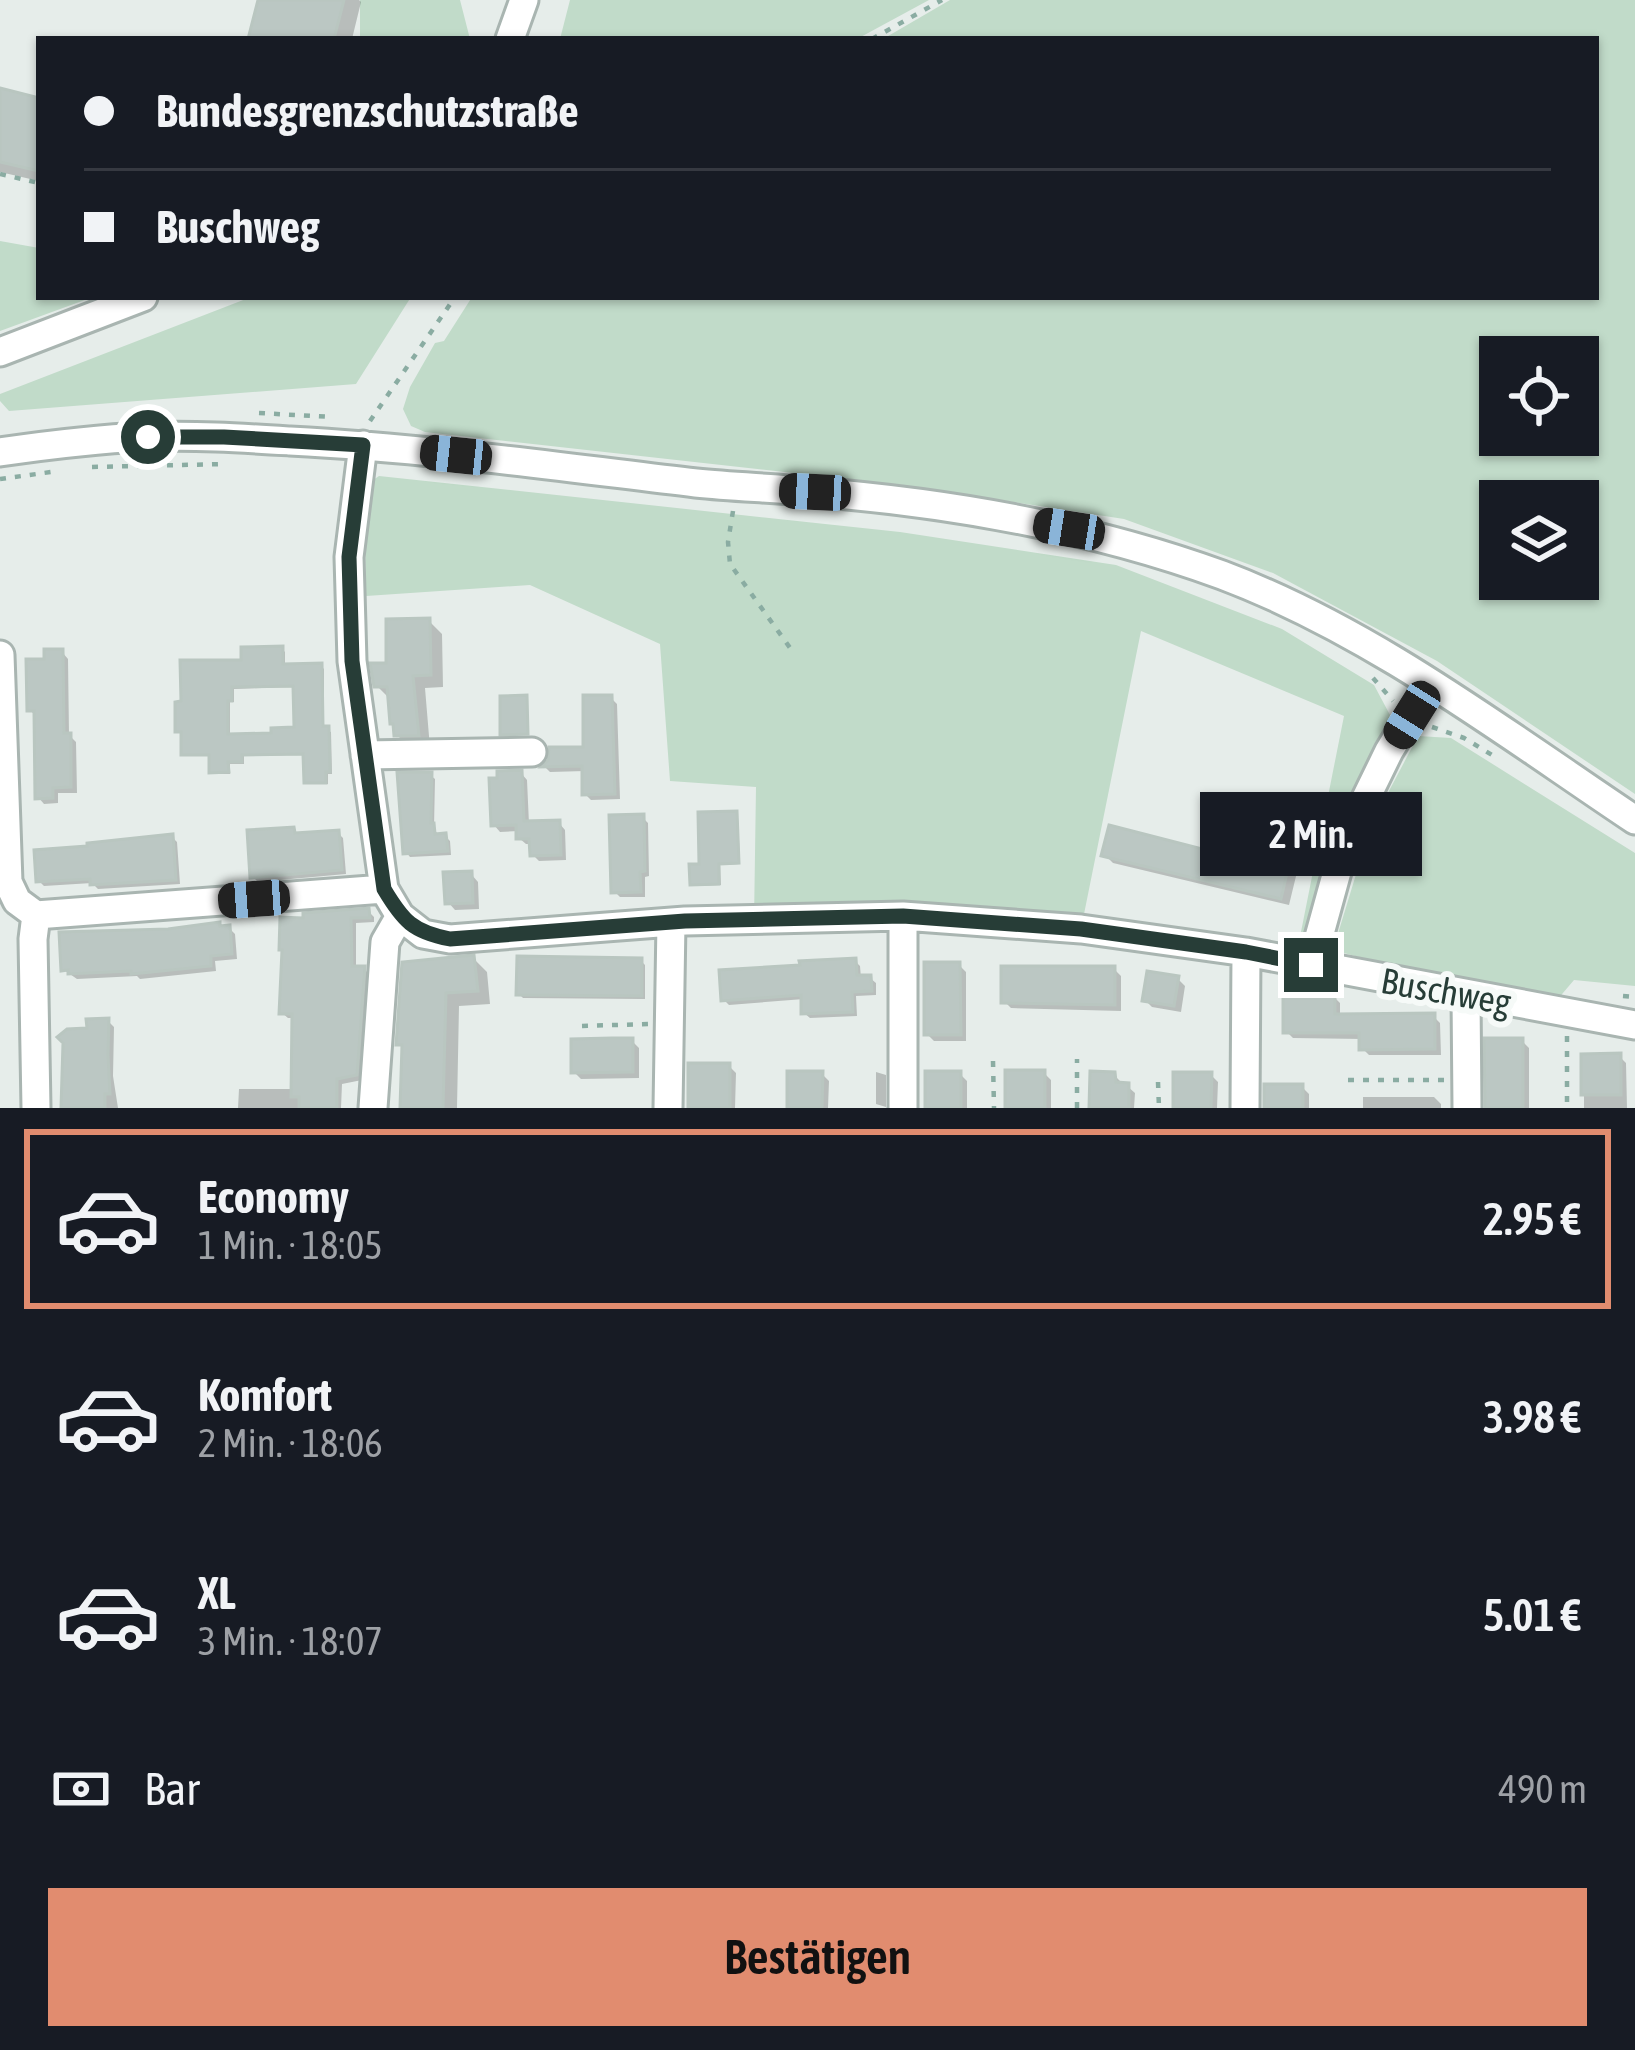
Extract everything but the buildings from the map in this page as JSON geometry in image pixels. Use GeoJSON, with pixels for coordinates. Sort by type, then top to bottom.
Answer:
{"type":"FeatureCollection","features":[{"type":"Feature","properties":{"kind":"street"},"geometry":{"type":"LineString","coordinates":[[511,36],[524,0]]}},
{"type":"Feature","properties":{"kind":"street"},"geometry":{"type":"LineString","coordinates":[[0,352],[134,300]]}},
{"type":"Feature","properties":{"kind":"street"},"geometry":{"type":"LineString","coordinates":[[0,452],[148,437],[363,445],[903,502],[1069,529],[1222,575],[1357,640],[1635,820]]}},
{"type":"Feature","properties":{"kind":"street"},"geometry":{"type":"LineString","coordinates":[[363,445],[349,557],[352,661],[384,889],[400,916],[385,942],[373,1108]]}},
{"type":"Feature","properties":{"kind":"street"},"geometry":{"type":"LineString","coordinates":[[0,655],[8,882],[17,902],[35,916],[384,889]]}},
{"type":"Feature","properties":{"kind":"street"},"geometry":{"type":"LineString","coordinates":[[1311,965],[1346,839],[1430,683]]}},
{"type":"Feature","properties":{"kind":"street"},"geometry":{"type":"LineString","coordinates":[[365,755],[532,752]]}},
{"type":"Feature","properties":{"kind":"street"},"geometry":{"type":"LineString","coordinates":[[35,916],[37,1108]]}},
{"type":"Feature","properties":{"kind":"street","name":"Buschweg"},"geometry":{"type":"LineString","coordinates":[[400,916],[423,934],[450,939],[671,922],[903,916],[1081,929],[1246,952],[1635,1025]]}},
{"type":"Feature","properties":{"kind":"street"},"geometry":{"type":"LineString","coordinates":[[903,916],[903,1108]]}},
{"type":"Feature","properties":{"kind":"street"},"geometry":{"type":"LineString","coordinates":[[668,1108],[671,922]]}},
{"type":"Feature","properties":{"kind":"street"},"geometry":{"type":"LineString","coordinates":[[1246,952],[1246,1108]]}},
{"type":"Feature","properties":{"kind":"street"},"geometry":{"type":"LineString","coordinates":[[1466,995],[1467,1094]]}},
{"type":"Feature","properties":{"kind":"path"},"geometry":{"type":"LineString","coordinates":[[877,36],[942,0]]}},
{"type":"Feature","properties":{"kind":"path"},"geometry":{"type":"LineString","coordinates":[[0,174],[36,182]]}},
{"type":"Feature","properties":{"kind":"path"},"geometry":{"type":"LineString","coordinates":[[363,445],[365,429],[453,300]]}},
{"type":"Feature","properties":{"kind":"path"},"geometry":{"type":"LineString","coordinates":[[82,467],[224,464]]}},
{"type":"Feature","properties":{"kind":"path"},"geometry":{"type":"LineString","coordinates":[[0,479],[62,470]]}},
{"type":"Feature","properties":{"kind":"path"},"geometry":{"type":"LineString","coordinates":[[736,487],[728,542],[730,564],[793,652]]}},
{"type":"Feature","properties":{"kind":"path"},"geometry":{"type":"LineString","coordinates":[[1369,675],[1412,715],[1502,761]]}},
{"type":"Feature","properties":{"kind":"path"},"geometry":{"type":"LineString","coordinates":[[1566,1013],[1567,1108]]}},
{"type":"Feature","properties":{"kind":"path"},"geometry":{"type":"LineString","coordinates":[[582,1026],[670,1023]]}},
{"type":"Feature","properties":{"kind":"path"},"geometry":{"type":"LineString","coordinates":[[1077,1059],[1077,1108]]}},
{"type":"Feature","properties":{"kind":"path"},"geometry":{"type":"LineString","coordinates":[[993,1061],[994,1108]]}},
{"type":"Feature","properties":{"kind":"path"},"geometry":{"type":"LineString","coordinates":[[1348,1080],[1467,1094]]}},
{"type":"Feature","properties":{"kind":"path"},"geometry":{"type":"LineString","coordinates":[[1158,1082],[1159,1108]]}},
{"type":"Feature","properties":{"kind":"green space"},"geometry":{"type":"Polygon","coordinates":[[[360,0],[460,0],[469,36],[360,36],[360,0]]]}},
{"type":"Feature","properties":{"kind":"green space"},"geometry":{"type":"Polygon","coordinates":[[[570,0],[929,0],[863,36],[561,36],[570,0]]]}},
{"type":"Feature","properties":{"kind":"green space"},"geometry":{"type":"Polygon","coordinates":[[[950,0],[1635,0],[1635,794],[1437,661],[1273,573],[1124,519],[902,485],[425,432],[411,426],[403,409],[435,343],[444,341],[470,300],[1599,300],[1599,36],[888,36],[950,0]]]}},
{"type":"Feature","properties":{"kind":"green space"},"geometry":{"type":"Polygon","coordinates":[[[0,241],[36,247],[36,300],[85,300],[0,331],[0,241]]]}},
{"type":"Feature","properties":{"kind":"green space"},"geometry":{"type":"Polygon","coordinates":[[[243,300],[409,300],[356,384],[9,411],[0,394],[243,300]]]}},
{"type":"Feature","properties":{"kind":"green space"},"geometry":{"type":"Polygon","coordinates":[[[379,476],[900,532],[1116,565],[1282,629],[1374,685],[1390,715],[1346,839],[1311,966],[1295,962],[1344,716],[1141,631],[1081,929],[754,921],[756,787],[670,781],[660,644],[530,585],[366,596],[364,486],[379,476]]]}},
{"type":"Feature","properties":{"kind":"green space"},"geometry":{"type":"Polygon","coordinates":[[[1418,736],[1451,738],[1635,853],[1635,986],[1574,980],[1557,1000],[1432,977],[1333,950],[1371,825],[1418,736]]]}},
{"type":"Feature","properties":{"kind":"route"},"geometry":{"type":"LineString","coordinates":[[148,437],[363,445],[349,557],[352,661],[384,889],[400,916],[423,934],[450,939],[685,921],[903,916],[1081,929],[1311,965]]}}]}
